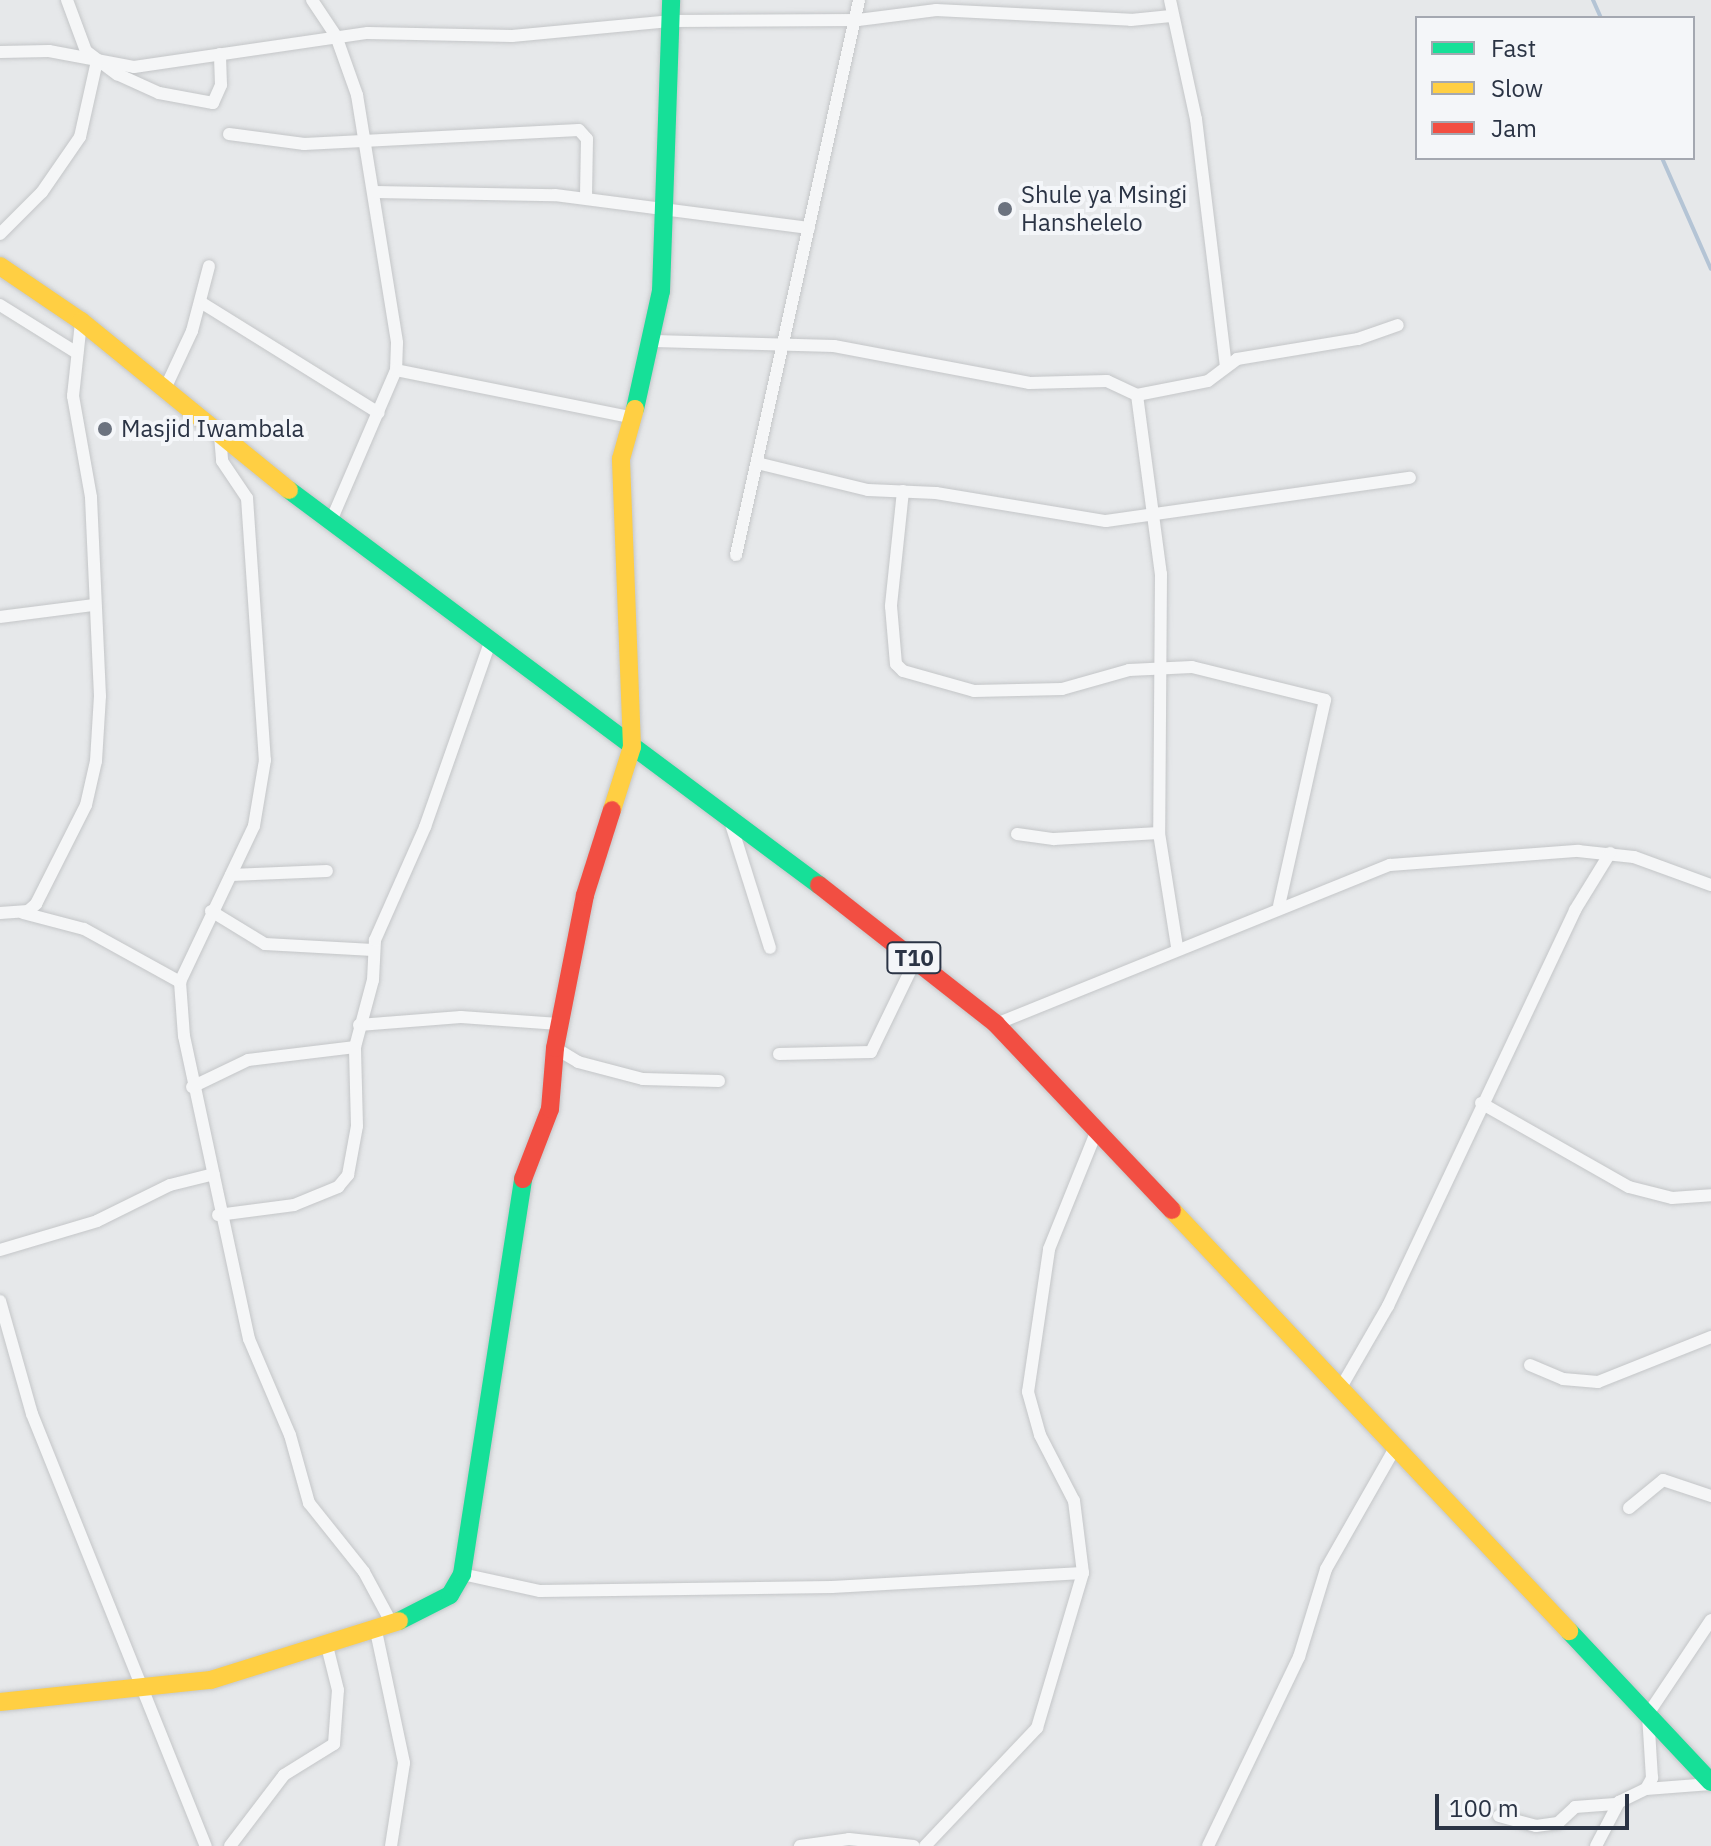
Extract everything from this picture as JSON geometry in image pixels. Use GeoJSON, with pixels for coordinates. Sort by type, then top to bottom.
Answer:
{"type":"FeatureCollection","features":[{"type":"Feature","properties":{"kind":"main road"},"geometry":{"type":"LineString","coordinates":[[0,1702],[211,1680],[326,1642],[384,1627],[442,1603],[462,1574],[495,1333],[525,1168],[550,1109],[559,1024],[590,874],[632,747],[620,504],[629,417],[654,341],[671,0]]}},
{"type":"Feature","properties":{"kind":"main road","name":"T10"},"geometry":{"type":"LineString","coordinates":[[0,266],[81,321],[330,523],[632,747],[728,814],[996,1024],[1098,1127],[1394,1450],[1711,1783]]}},
{"type":"Feature","properties":{"kind":"street"},"geometry":{"type":"LineString","coordinates":[[67,0],[80,42],[97,61],[159,93],[210,104],[221,85],[220,54]]}},
{"type":"Feature","properties":{"kind":"street"},"geometry":{"type":"LineString","coordinates":[[312,0],[336,36],[357,95],[394,313],[396,370],[330,523]]}},
{"type":"Feature","properties":{"kind":"street"},"geometry":{"type":"LineString","coordinates":[[736,555],[780,346],[858,20],[859,0]]}},
{"type":"Feature","properties":{"kind":"street"},"geometry":{"type":"LineString","coordinates":[[1170,0],[1171,16],[1196,119],[1226,366]]}},
{"type":"Feature","properties":{"kind":"street"},"geometry":{"type":"LineString","coordinates":[[0,52],[49,51],[134,67],[336,36],[512,36],[672,21],[858,20],[936,10],[1115,20],[1171,16]]}},
{"type":"Feature","properties":{"kind":"street"},"geometry":{"type":"LineString","coordinates":[[0,234],[42,192],[80,137],[97,61]]}},
{"type":"Feature","properties":{"kind":"street"},"geometry":{"type":"LineString","coordinates":[[229,134],[259,142],[364,143],[579,130],[586,136],[586,198]]}},
{"type":"Feature","properties":{"kind":"street"},"geometry":{"type":"LineString","coordinates":[[375,192],[586,198],[809,228]]}},
{"type":"Feature","properties":{"kind":"street"},"geometry":{"type":"LineString","coordinates":[[164,391],[202,303],[209,266]]}},
{"type":"Feature","properties":{"kind":"street"},"geometry":{"type":"LineString","coordinates":[[202,303],[379,413]]}},
{"type":"Feature","properties":{"kind":"street"},"geometry":{"type":"LineString","coordinates":[[0,305],[77,353]]}},
{"type":"Feature","properties":{"kind":"street"},"geometry":{"type":"LineString","coordinates":[[23,913],[36,904],[90,793],[100,696],[91,497],[75,414],[81,321]]}},
{"type":"Feature","properties":{"kind":"street"},"geometry":{"type":"LineString","coordinates":[[654,341],[834,346],[1029,383],[1107,381],[1137,395],[1190,387],[1226,366],[1398,325]]}},
{"type":"Feature","properties":{"kind":"street"},"geometry":{"type":"LineString","coordinates":[[396,370],[629,417]]}},
{"type":"Feature","properties":{"kind":"street"},"geometry":{"type":"LineString","coordinates":[[1137,395],[1162,600],[1156,667],[1159,833],[1177,947]]}},
{"type":"Feature","properties":{"kind":"street"},"geometry":{"type":"LineString","coordinates":[[220,436],[222,461],[247,498],[265,741],[254,826],[211,911],[180,982],[192,1087],[214,1174],[218,1215],[249,1339],[290,1435],[309,1503],[364,1572],[384,1627],[404,1763],[391,1846]]}},
{"type":"Feature","properties":{"kind":"street"},"geometry":{"type":"LineString","coordinates":[[757,463],[868,490],[903,491],[1106,521],[1410,478]]}},
{"type":"Feature","properties":{"kind":"street"},"geometry":{"type":"LineString","coordinates":[[903,491],[904,526],[891,575],[891,633],[899,668],[941,686],[974,691],[1062,689],[1156,667],[1225,671],[1327,702],[1279,906]]}},
{"type":"Feature","properties":{"kind":"street"},"geometry":{"type":"LineString","coordinates":[[0,617],[94,605]]}},
{"type":"Feature","properties":{"kind":"street"},"geometry":{"type":"LineString","coordinates":[[218,1215],[294,1205],[345,1181],[357,1136],[355,1047],[373,980],[373,950],[425,827],[490,642]]}},
{"type":"Feature","properties":{"kind":"street"},"geometry":{"type":"LineString","coordinates":[[728,814],[770,948]]}},
{"type":"Feature","properties":{"kind":"street"},"geometry":{"type":"LineString","coordinates":[[1017,834],[1054,839],[1159,833]]}},
{"type":"Feature","properties":{"kind":"street"},"geometry":{"type":"LineString","coordinates":[[1340,1389],[1388,1306],[1481,1103],[1575,910],[1610,853]]}},
{"type":"Feature","properties":{"kind":"street"},"geometry":{"type":"LineString","coordinates":[[996,1024],[1177,947],[1390,865],[1511,854],[1610,853],[1711,885]]}},
{"type":"Feature","properties":{"kind":"street"},"geometry":{"type":"LineString","coordinates":[[231,875],[327,871]]}},
{"type":"Feature","properties":{"kind":"street"},"geometry":{"type":"LineString","coordinates":[[211,911],[265,944],[373,950]]}},
{"type":"Feature","properties":{"kind":"street"},"geometry":{"type":"LineString","coordinates":[[0,913],[23,913],[84,929],[180,982]]}},
{"type":"Feature","properties":{"kind":"street"},"geometry":{"type":"LineString","coordinates":[[779,1054],[871,1052],[916,959]]}},
{"type":"Feature","properties":{"kind":"street"},"geometry":{"type":"LineString","coordinates":[[359,1025],[461,1017],[559,1024]]}},
{"type":"Feature","properties":{"kind":"street"},"geometry":{"type":"LineString","coordinates":[[192,1087],[248,1060],[355,1047]]}},
{"type":"Feature","properties":{"kind":"street"},"geometry":{"type":"LineString","coordinates":[[555,1048],[578,1062],[643,1079],[719,1081]]}},
{"type":"Feature","properties":{"kind":"street"},"geometry":{"type":"LineString","coordinates":[[1481,1103],[1629,1187],[1672,1198],[1711,1195]]}},
{"type":"Feature","properties":{"kind":"street"},"geometry":{"type":"LineString","coordinates":[[925,1846],[1037,1728],[1083,1573],[1074,1501],[1040,1435],[1028,1392],[1049,1249],[1098,1127]]}},
{"type":"Feature","properties":{"kind":"street"},"geometry":{"type":"LineString","coordinates":[[0,1250],[97,1221],[170,1185],[214,1174]]}},
{"type":"Feature","properties":{"kind":"street"},"geometry":{"type":"LineString","coordinates":[[0,1301],[32,1414],[147,1689],[206,1846]]}},
{"type":"Feature","properties":{"kind":"street"},"geometry":{"type":"LineString","coordinates":[[1530,1365],[1563,1379],[1598,1382],[1711,1337]]}},
{"type":"Feature","properties":{"kind":"street"},"geometry":{"type":"LineString","coordinates":[[1208,1846],[1299,1657],[1326,1569],[1394,1450]]}},
{"type":"Feature","properties":{"kind":"street"},"geometry":{"type":"LineString","coordinates":[[1629,1508],[1663,1480],[1711,1496]]}},
{"type":"Feature","properties":{"kind":"street"},"geometry":{"type":"LineString","coordinates":[[462,1574],[540,1591],[832,1587],[1083,1573]]}},
{"type":"Feature","properties":{"kind":"street"},"geometry":{"type":"LineString","coordinates":[[1646,1789],[1652,1778],[1648,1714],[1711,1620]]}},
{"type":"Feature","properties":{"kind":"street"},"geometry":{"type":"LineString","coordinates":[[230,1846],[284,1775],[334,1744],[338,1690],[326,1642]]}},
{"type":"Feature","properties":{"kind":"street"},"geometry":{"type":"LineString","coordinates":[[1499,1816],[1544,1826],[1575,1807],[1615,1804],[1646,1789],[1711,1783]]}},
{"type":"Feature","properties":{"kind":"street"},"geometry":{"type":"LineString","coordinates":[[1596,1846],[1615,1804]]}},
{"type":"Feature","properties":{"kind":"street"},"geometry":{"type":"LineString","coordinates":[[800,1846],[849,1839],[914,1846]]}},
{"type":"Feature","properties":{"kind":"waterway"},"geometry":{"type":"LineString","coordinates":[[1593,0],[1600,16]]}},
{"type":"Feature","properties":{"kind":"waterway"},"geometry":{"type":"LineString","coordinates":[[1663,160],[1711,269]]}},
{"type":"Feature","properties":{"kind":"traffic: fast"},"geometry":{"type":"LineString","coordinates":[[635,409],[661,291],[671,0]]}},
{"type":"Feature","properties":{"kind":"traffic: fast"},"geometry":{"type":"LineString","coordinates":[[289,490],[819,885]]}},
{"type":"Feature","properties":{"kind":"traffic: fast"},"geometry":{"type":"LineString","coordinates":[[399,1621],[450,1595],[462,1574],[523,1179]]}},
{"type":"Feature","properties":{"kind":"traffic: fast"},"geometry":{"type":"LineString","coordinates":[[1569,1631],[1711,1782]]}},
{"type":"Feature","properties":{"kind":"traffic: slow"},"geometry":{"type":"LineString","coordinates":[[0,266],[81,321],[289,490]]}},
{"type":"Feature","properties":{"kind":"traffic: slow"},"geometry":{"type":"LineString","coordinates":[[612,810],[632,747],[621,459],[635,409]]}},
{"type":"Feature","properties":{"kind":"traffic: slow"},"geometry":{"type":"LineString","coordinates":[[1172,1210],[1569,1631]]}},
{"type":"Feature","properties":{"kind":"traffic: slow"},"geometry":{"type":"LineString","coordinates":[[0,1702],[211,1680],[399,1621]]}},
{"type":"Feature","properties":{"kind":"traffic: jam"},"geometry":{"type":"LineString","coordinates":[[523,1179],[550,1109],[555,1048],[585,895],[612,810]]}},
{"type":"Feature","properties":{"kind":"traffic: jam"},"geometry":{"type":"LineString","coordinates":[[819,885],[996,1024],[1172,1210]]}},
{"type":"Feature","properties":{"kind":"place","name":"Shule ya Msingi Hanshelelo"},"geometry":{"type":"Point","coordinates":[1005,209]}},
{"type":"Feature","properties":{"kind":"place","name":"Masjid Iwambala"},"geometry":{"type":"Point","coordinates":[105,429]}}]}
